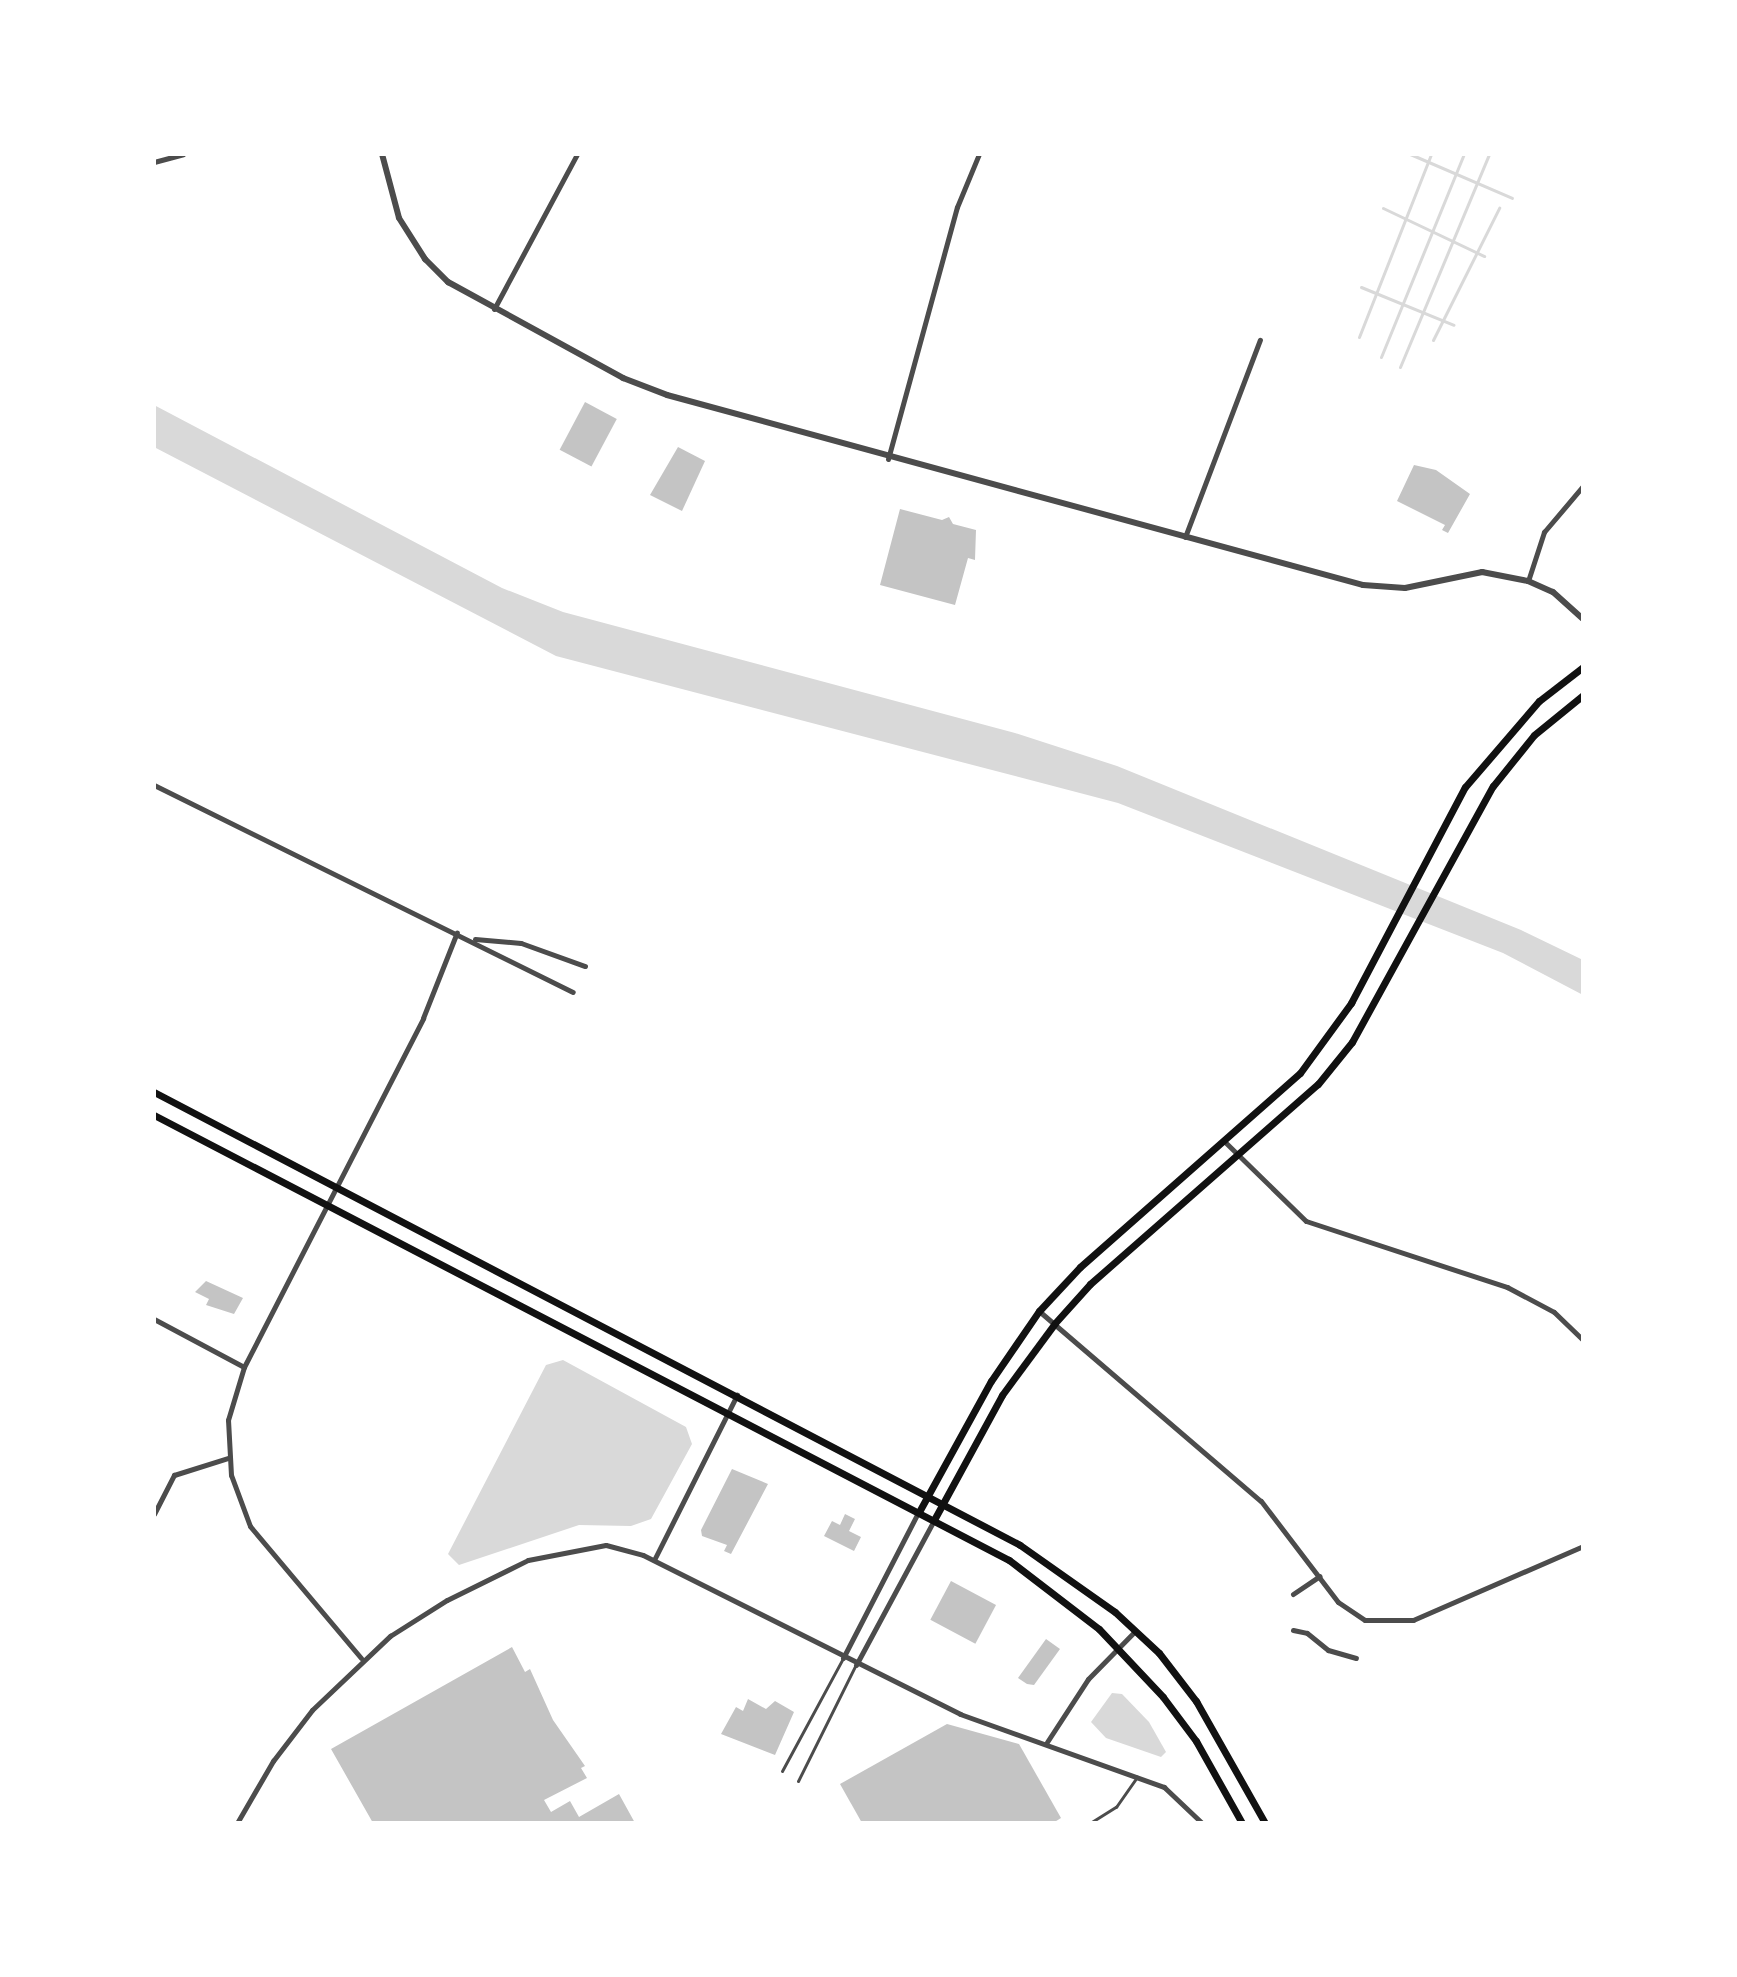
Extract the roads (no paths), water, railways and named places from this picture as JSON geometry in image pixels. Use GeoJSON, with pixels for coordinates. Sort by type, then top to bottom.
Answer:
{"type":"FeatureCollection","features":[{"type":"Feature","properties":{"kind":"main road"},"geometry":{"type":"LineString","coordinates":[[920,1510],[991,1381],[1039,1311],[1080,1267],[1300,1073],[1351,1003],[1465,787],[1539,701],[1583,667]]}},
{"type":"Feature","properties":{"kind":"main road"},"geometry":{"type":"LineString","coordinates":[[935,1518],[1002,1395],[1055,1323],[1090,1284],[1318,1084],[1352,1042],[1410,940],[1441,876],[1517,753],[1583,695]]}},
{"type":"Feature","properties":{"kind":"main road"},"geometry":{"type":"LineString","coordinates":[[154,1092],[928,1493],[1070,1578],[1135,1631],[1196,1701],[1265,1823]]}},
{"type":"Feature","properties":{"kind":"main road"},"geometry":{"type":"LineString","coordinates":[[154,1115],[728,1417],[920,1510],[1055,1590],[1117,1648],[1178,1716],[1242,1823]]}},
{"type":"Feature","properties":{"kind":"street"},"geometry":{"type":"LineString","coordinates":[[154,162],[183,154]]}},
{"type":"Feature","properties":{"kind":"street"},"geometry":{"type":"LineString","coordinates":[[382,154],[399,218],[412,243],[453,287],[667,395],[888,459],[1384,589],[1482,572],[1528,581],[1553,592],[1583,619]]}},
{"type":"Feature","properties":{"kind":"street"},"geometry":{"type":"LineString","coordinates":[[494,310],[577,154]]}},
{"type":"Feature","properties":{"kind":"street"},"geometry":{"type":"LineString","coordinates":[[888,459],[957,207],[979,154]]}},
{"type":"Feature","properties":{"kind":"street"},"geometry":{"type":"LineString","coordinates":[[1185,537],[1260,340]]}},
{"type":"Feature","properties":{"kind":"street"},"geometry":{"type":"LineString","coordinates":[[1528,581],[1544,532],[1569,496],[1583,486]]}},
{"type":"Feature","properties":{"kind":"street"},"geometry":{"type":"LineString","coordinates":[[154,785],[355,888],[474,939],[573,992]]}},
{"type":"Feature","properties":{"kind":"street"},"geometry":{"type":"LineString","coordinates":[[362,1659],[261,1543],[241,1508],[228,1458],[231,1405],[244,1367],[423,1018],[457,932]]}},
{"type":"Feature","properties":{"kind":"street"},"geometry":{"type":"LineString","coordinates":[[474,939],[521,943],[585,966]]}},
{"type":"Feature","properties":{"kind":"street"},"geometry":{"type":"LineString","coordinates":[[1225,1142],[1306,1221],[1333,1234],[1507,1287],[1554,1312],[1583,1340]]}},
{"type":"Feature","properties":{"kind":"street"},"geometry":{"type":"LineString","coordinates":[[1039,1311],[1261,1501],[1351,1612],[1388,1623],[1413,1620],[1583,1546]]}},
{"type":"Feature","properties":{"kind":"street"},"geometry":{"type":"LineString","coordinates":[[154,1319],[244,1367]]}},
{"type":"Feature","properties":{"kind":"street"},"geometry":{"type":"LineString","coordinates":[[654,1560],[737,1395]]}},
{"type":"Feature","properties":{"kind":"street"},"geometry":{"type":"LineString","coordinates":[[154,1514],[174,1475],[228,1458]]}},
{"type":"Feature","properties":{"kind":"street"},"geometry":{"type":"LineString","coordinates":[[843,1658],[920,1510]]}},
{"type":"Feature","properties":{"kind":"street"},"geometry":{"type":"LineString","coordinates":[[856,1665],[935,1518]]}},
{"type":"Feature","properties":{"kind":"street"},"geometry":{"type":"LineString","coordinates":[[237,1823],[294,1732],[362,1659],[440,1604],[546,1554],[606,1545],[654,1560],[856,1665],[960,1714],[1047,1742],[1175,1793],[1202,1823]]}},
{"type":"Feature","properties":{"kind":"street"},"geometry":{"type":"LineString","coordinates":[[1293,1594],[1320,1576]]}},
{"type":"Feature","properties":{"kind":"street"},"geometry":{"type":"LineString","coordinates":[[1293,1630],[1307,1633],[1328,1650],[1356,1658]]}},
{"type":"Feature","properties":{"kind":"street"},"geometry":{"type":"LineString","coordinates":[[1047,1742],[1076,1694],[1135,1631]]}},
{"type":"Feature","properties":{"kind":"lane"},"geometry":{"type":"LineString","coordinates":[[782,1771],[843,1658]]}},
{"type":"Feature","properties":{"kind":"lane"},"geometry":{"type":"LineString","coordinates":[[798,1781],[856,1665]]}},
{"type":"Feature","properties":{"kind":"lane"},"geometry":{"type":"LineString","coordinates":[[1090,1823],[1116,1807],[1137,1777]]}},
{"type":"Feature","properties":{"kind":"waterway"},"geometry":{"type":"LineString","coordinates":[[1410,154],[1512,198]]}},
{"type":"Feature","properties":{"kind":"waterway"},"geometry":{"type":"LineString","coordinates":[[1359,337],[1431,154]]}},
{"type":"Feature","properties":{"kind":"waterway"},"geometry":{"type":"LineString","coordinates":[[1381,357],[1464,154]]}},
{"type":"Feature","properties":{"kind":"waterway"},"geometry":{"type":"LineString","coordinates":[[1400,367],[1489,154]]}},
{"type":"Feature","properties":{"kind":"waterway"},"geometry":{"type":"LineString","coordinates":[[1383,208],[1484,256]]}},
{"type":"Feature","properties":{"kind":"waterway"},"geometry":{"type":"LineString","coordinates":[[1433,340],[1499,208]]}},
{"type":"Feature","properties":{"kind":"waterway"},"geometry":{"type":"LineString","coordinates":[[1361,287],[1454,325]]}}]}
